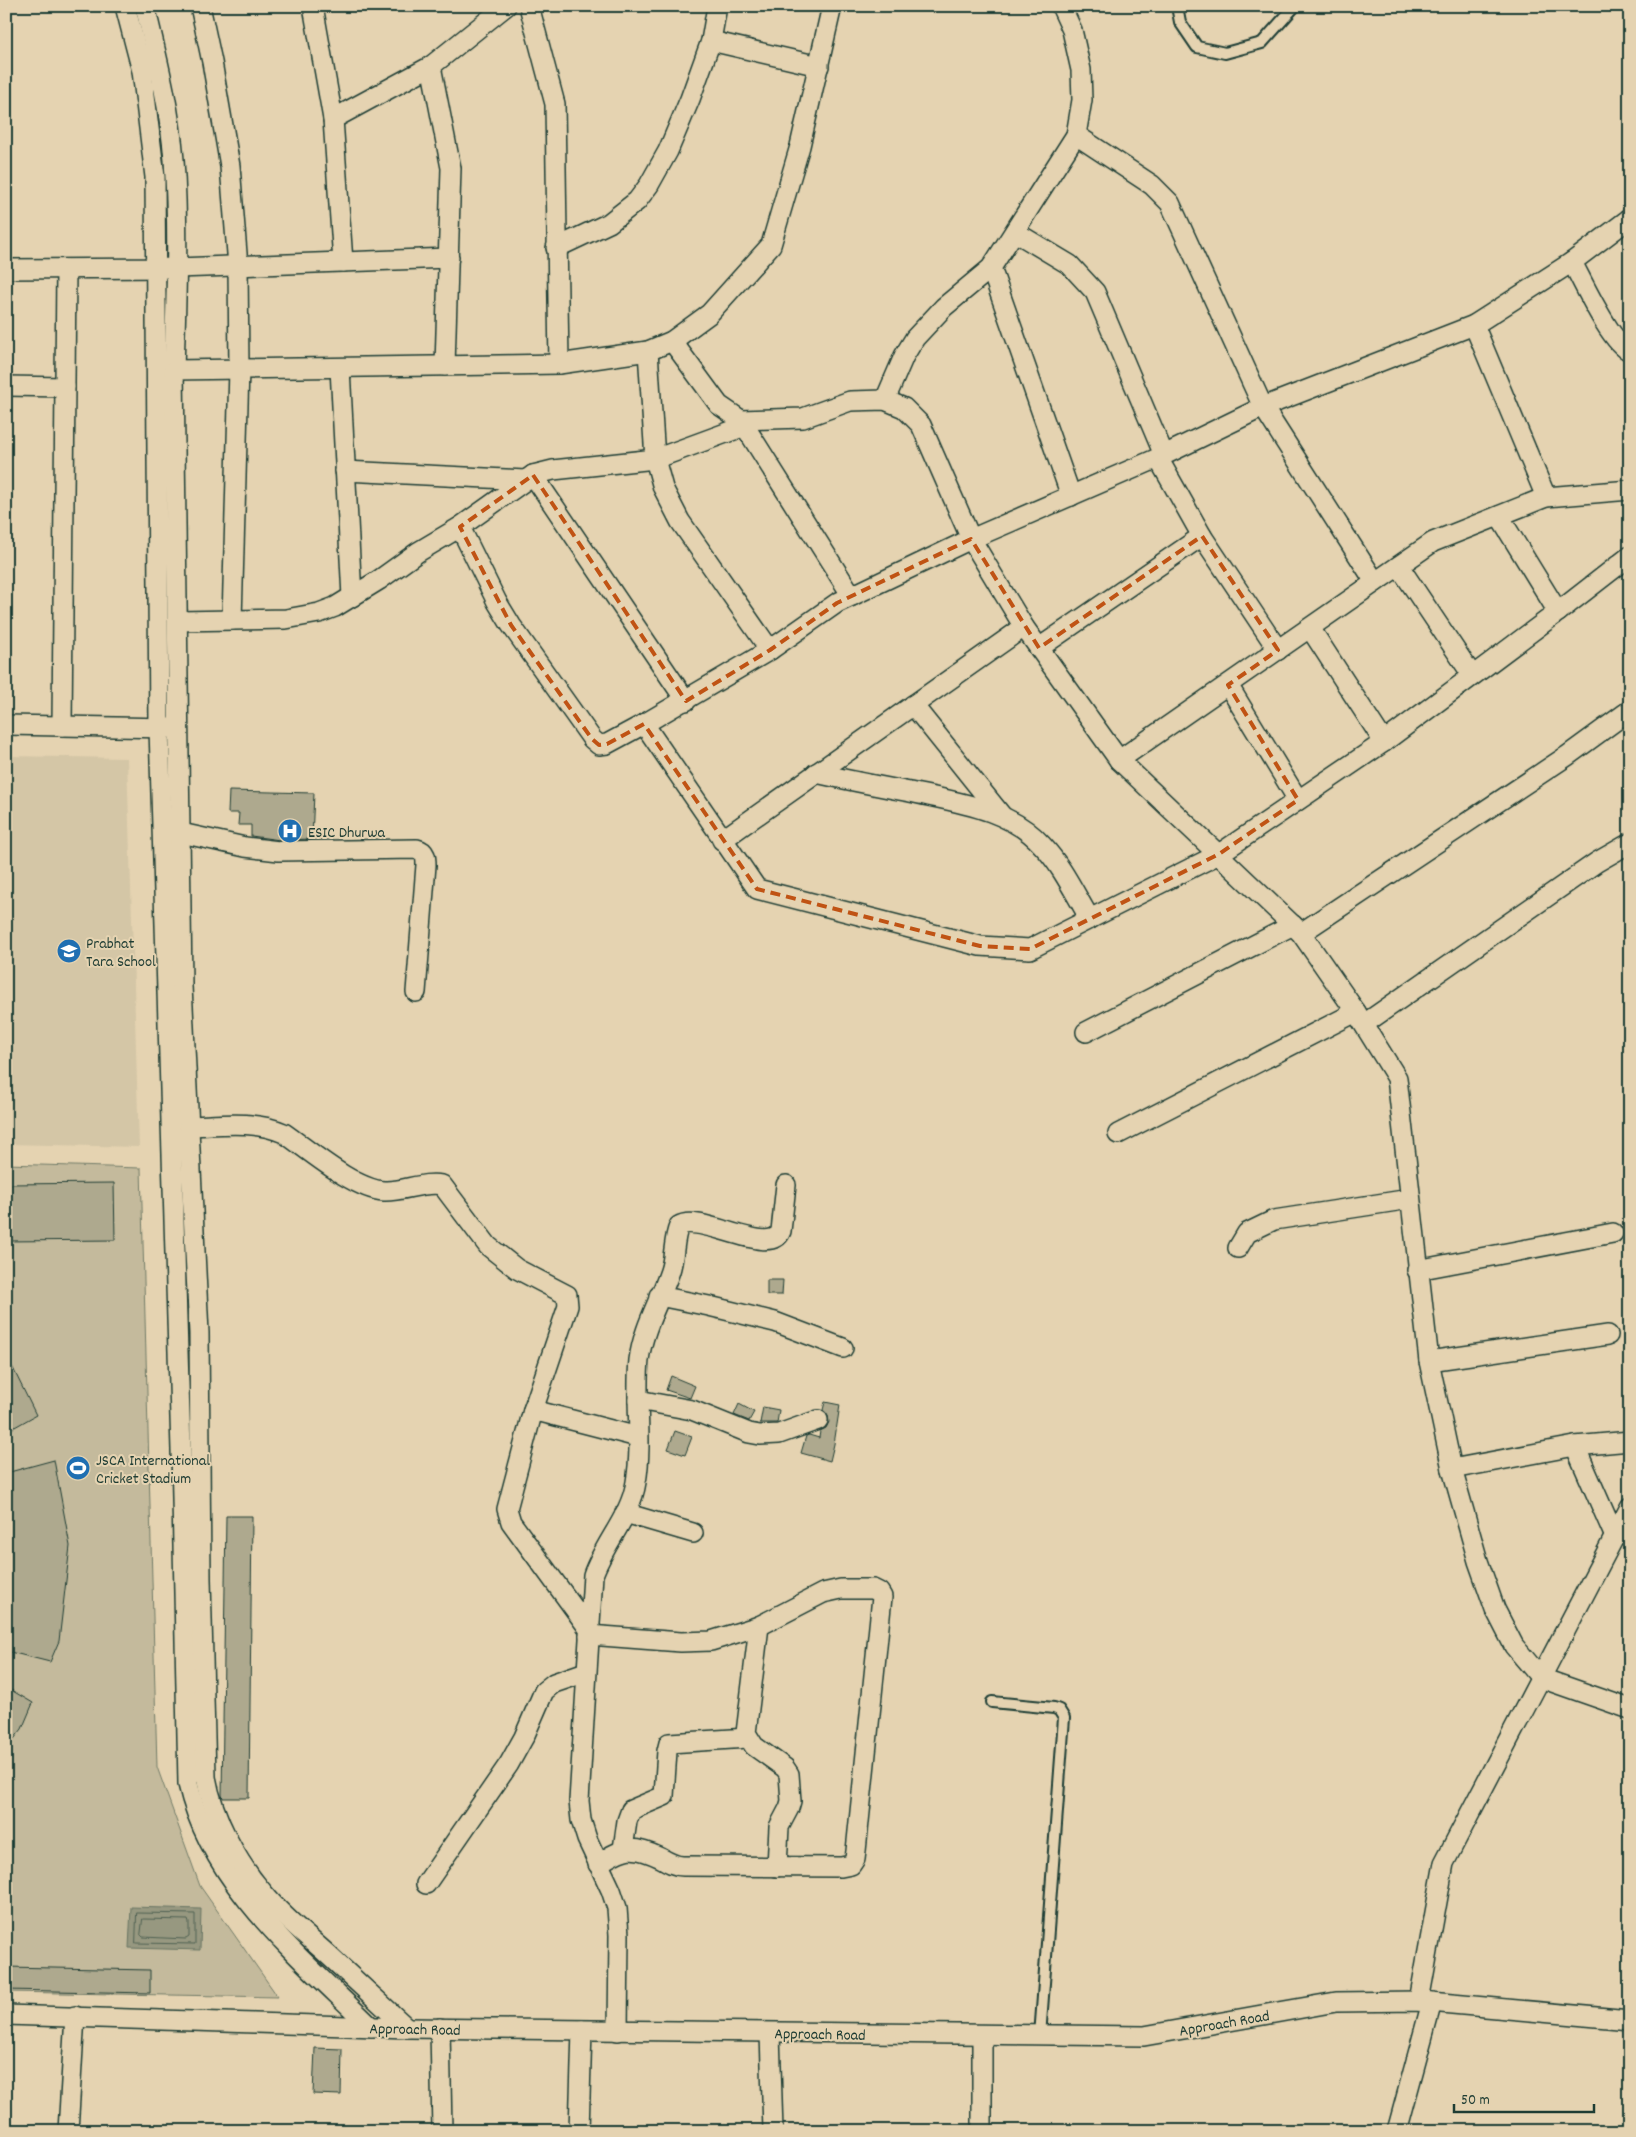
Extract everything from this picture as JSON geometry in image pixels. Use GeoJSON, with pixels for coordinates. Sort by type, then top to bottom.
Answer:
{"type":"FeatureCollection","features":[{"type":"Feature","properties":{"kind":"street"},"geometry":{"type":"LineString","coordinates":[[126,6],[142,71],[151,130],[155,177],[159,728],[182,1490],[188,1784],[200,1825],[218,1857],[242,1891],[278,1935],[371,2027]]}},
{"type":"Feature","properties":{"kind":"street"},"geometry":{"type":"LineString","coordinates":[[144,6],[162,80],[172,142],[176,268],[174,370],[182,986],[199,1333],[206,1777],[217,1817],[236,1852],[264,1895],[407,2028]]}},
{"type":"Feature","properties":{"kind":"street"},"geometry":{"type":"LineString","coordinates":[[200,6],[230,166],[238,266],[239,369],[232,620]]}},
{"type":"Feature","properties":{"kind":"street"},"geometry":{"type":"LineString","coordinates":[[334,119],[431,66],[506,6]]}},
{"type":"Feature","properties":{"kind":"street"},"geometry":{"type":"LineString","coordinates":[[529,6],[555,104],[559,364]]}},
{"type":"Feature","properties":{"kind":"street"},"geometry":{"type":"LineString","coordinates":[[556,248],[609,223],[637,201],[649,185],[668,151],[683,117],[711,41],[717,6]]}},
{"type":"Feature","properties":{"kind":"street"},"geometry":{"type":"LineString","coordinates":[[174,370],[559,364],[648,351],[672,341],[709,314],[771,245],[800,146],[832,6]]}},
{"type":"Feature","properties":{"kind":"street"},"geometry":{"type":"LineString","coordinates":[[316,8],[334,119],[343,262]]}},
{"type":"Feature","properties":{"kind":"street"},"geometry":{"type":"LineString","coordinates":[[885,400],[904,356],[928,323],[944,306],[991,268],[1076,135],[1082,100],[1081,70],[1072,30],[1064,9]]}},
{"type":"Feature","properties":{"kind":"street"},"geometry":{"type":"LineString","coordinates":[[711,41],[819,66]]}},
{"type":"Feature","properties":{"kind":"street"},"geometry":{"type":"LineString","coordinates":[[431,66],[450,168],[445,366]]}},
{"type":"Feature","properties":{"kind":"street"},"geometry":{"type":"LineString","coordinates":[[1076,135],[1152,185],[1170,203],[1263,407],[1375,582]]}},
{"type":"Feature","properties":{"kind":"street"},"geometry":{"type":"LineString","coordinates":[[460,527],[488,584],[511,624],[592,739],[599,745],[607,744],[686,701],[770,650],[837,603],[971,540],[1161,457],[1263,407],[1474,325],[1572,262],[1630,218]]}},
{"type":"Feature","properties":{"kind":"street"},"geometry":{"type":"LineString","coordinates":[[1015,232],[1070,265],[1094,292],[1161,457],[1202,536],[1278,650]]}},
{"type":"Feature","properties":{"kind":"street"},"geometry":{"type":"LineString","coordinates":[[6,269],[155,269],[449,258]]}},
{"type":"Feature","properties":{"kind":"street"},"geometry":{"type":"LineString","coordinates":[[1572,262],[1614,338],[1630,351]]}},
{"type":"Feature","properties":{"kind":"street"},"geometry":{"type":"LineString","coordinates":[[991,268],[1071,496]]}},
{"type":"Feature","properties":{"kind":"street"},"geometry":{"type":"LineString","coordinates":[[62,726],[66,269]]}},
{"type":"Feature","properties":{"kind":"street"},"geometry":{"type":"LineString","coordinates":[[1474,325],[1546,497]]}},
{"type":"Feature","properties":{"kind":"street"},"geometry":{"type":"LineString","coordinates":[[672,341],[719,405],[743,423],[852,596]]}},
{"type":"Feature","properties":{"kind":"street"},"geometry":{"type":"LineString","coordinates":[[648,351],[655,459],[663,488],[676,515],[770,650]]}},
{"type":"Feature","properties":{"kind":"street"},"geometry":{"type":"LineString","coordinates":[[340,368],[352,597]]}},
{"type":"Feature","properties":{"kind":"street"},"geometry":{"type":"LineString","coordinates":[[6,386],[65,387]]}},
{"type":"Feature","properties":{"kind":"street"},"geometry":{"type":"LineString","coordinates":[[178,621],[303,618],[335,607],[460,527],[529,478],[553,470],[655,459],[743,423],[803,418],[850,401],[885,400],[904,408],[921,425],[971,540],[1024,627],[1119,760],[1297,929],[1360,1018],[1397,1078],[1417,1270],[1429,1361],[1452,1468],[1478,1561],[1495,1609],[1514,1646],[1541,1678],[1630,1710]]}},
{"type":"Feature","properties":{"kind":"street"},"geometry":{"type":"LineString","coordinates":[[345,471],[529,478]]}},
{"type":"Feature","properties":{"kind":"street"},"geometry":{"type":"LineString","coordinates":[[529,478],[686,701]]}},
{"type":"Feature","properties":{"kind":"street"},"geometry":{"type":"LineString","coordinates":[[1119,760],[1433,542],[1546,497],[1630,490]]}},
{"type":"Feature","properties":{"kind":"street"},"geometry":{"type":"LineString","coordinates":[[1500,516],[1558,612]]}},
{"type":"Feature","properties":{"kind":"street"},"geometry":{"type":"LineString","coordinates":[[1039,648],[1202,536]]}},
{"type":"Feature","properties":{"kind":"street"},"geometry":{"type":"LineString","coordinates":[[644,724],[756,890],[980,946],[1030,948],[1218,854],[1384,742],[1630,556]]}},
{"type":"Feature","properties":{"kind":"street"},"geometry":{"type":"LineString","coordinates":[[1399,566],[1472,676]]}},
{"type":"Feature","properties":{"kind":"street"},"geometry":{"type":"LineString","coordinates":[[722,840],[1024,627]]}},
{"type":"Feature","properties":{"kind":"street"},"geometry":{"type":"LineString","coordinates":[[1310,628],[1384,742]]}},
{"type":"Feature","properties":{"kind":"street"},"geometry":{"type":"LineString","coordinates":[[1228,685],[1298,800]]}},
{"type":"Feature","properties":{"kind":"street"},"geometry":{"type":"LineString","coordinates":[[913,705],[1003,817]]}},
{"type":"Feature","properties":{"kind":"street"},"geometry":{"type":"LineString","coordinates":[[1086,1032],[1297,929],[1559,762],[1630,710]]}},
{"type":"Feature","properties":{"kind":"street"},"geometry":{"type":"LineString","coordinates":[[6,725],[180,728]]}},
{"type":"Feature","properties":{"kind":"street"},"geometry":{"type":"LineString","coordinates":[[816,773],[976,806],[1003,817],[1024,829],[1042,844],[1055,860],[1090,918]]}},
{"type":"Feature","properties":{"kind":"street"},"geometry":{"type":"LineString","coordinates":[[181,832],[244,847],[269,850],[417,849],[422,851],[426,865],[416,992]]}},
{"type":"Feature","properties":{"kind":"street"},"geometry":{"type":"LineString","coordinates":[[1118,1134],[1360,1018],[1597,862],[1630,843]]}},
{"type":"Feature","properties":{"kind":"street"},"geometry":{"type":"LineString","coordinates":[[189,1126],[248,1124],[272,1127],[366,1188],[387,1191],[438,1184],[447,1189],[488,1246],[497,1255],[517,1270],[563,1292],[568,1298],[568,1306],[533,1410],[507,1502],[508,1515],[511,1522],[589,1632],[696,1642],[728,1637],[759,1626],[832,1590],[873,1589],[881,1595],[855,1859],[853,1863],[847,1867],[678,1866],[645,1851],[623,1849],[598,1864]]}},
{"type":"Feature","properties":{"kind":"street"},"geometry":{"type":"LineString","coordinates":[[618,2031],[619,1935],[617,1908],[581,1820],[579,1801],[593,1575],[602,1554],[625,1513],[636,1482],[639,1359],[647,1325],[670,1269],[680,1225],[687,1224],[716,1228],[744,1238],[774,1238],[780,1235],[781,1231],[786,1185]]}},
{"type":"Feature","properties":{"kind":"street"},"geometry":{"type":"LineString","coordinates":[[1238,1248],[1247,1233],[1274,1220],[1410,1199]]}},
{"type":"Feature","properties":{"kind":"street"},"geometry":{"type":"LineString","coordinates":[[1417,1270],[1613,1233]]}},
{"type":"Feature","properties":{"kind":"street"},"geometry":{"type":"LineString","coordinates":[[659,1296],[775,1322],[843,1348]]}},
{"type":"Feature","properties":{"kind":"street"},"geometry":{"type":"LineString","coordinates":[[1429,1361],[1608,1335]]}},
{"type":"Feature","properties":{"kind":"street"},"geometry":{"type":"LineString","coordinates":[[638,1400],[692,1410],[743,1431],[760,1435],[779,1434],[818,1420]]}},
{"type":"Feature","properties":{"kind":"street"},"geometry":{"type":"LineString","coordinates":[[533,1410],[638,1436]]}},
{"type":"Feature","properties":{"kind":"street"},"geometry":{"type":"LineString","coordinates":[[1452,1468],[1575,1446],[1630,1441]]}},
{"type":"Feature","properties":{"kind":"street"},"geometry":{"type":"LineString","coordinates":[[1575,1446],[1615,1537]]}},
{"type":"Feature","properties":{"kind":"street"},"geometry":{"type":"LineString","coordinates":[[1397,2131],[1426,2002],[1444,1863],[1630,1507]]}},
{"type":"Feature","properties":{"kind":"street"},"geometry":{"type":"LineString","coordinates":[[625,1513],[693,1533]]}},
{"type":"Feature","properties":{"kind":"street"},"geometry":{"type":"LineString","coordinates":[[759,1626],[746,1727],[748,1738],[754,1746],[785,1768],[789,1774],[790,1805],[779,1828],[777,1867]]}},
{"type":"Feature","properties":{"kind":"street"},"geometry":{"type":"LineString","coordinates":[[426,1884],[510,1764],[544,1691],[554,1683],[586,1672]]}},
{"type":"Feature","properties":{"kind":"street"},"geometry":{"type":"LineString","coordinates":[[623,1849],[627,1820],[631,1810],[664,1796],[669,1743],[748,1738]]}},
{"type":"Feature","properties":{"kind":"street","name":"Approach Road"},"geometry":{"type":"LineString","coordinates":[[6,2015],[407,2028],[982,2036],[1144,2036],[1336,2002],[1426,2002],[1630,2020]]}},
{"type":"Feature","properties":{"kind":"street"},"geometry":{"type":"LineString","coordinates":[[68,2131],[75,2016]]}},
{"type":"Feature","properties":{"kind":"street"},"geometry":{"type":"LineString","coordinates":[[440,2028],[442,2131]]}},
{"type":"Feature","properties":{"kind":"street"},"geometry":{"type":"LineString","coordinates":[[579,2131],[582,2030]]}},
{"type":"Feature","properties":{"kind":"street"},"geometry":{"type":"LineString","coordinates":[[770,2033],[773,2131]]}},
{"type":"Feature","properties":{"kind":"street"},"geometry":{"type":"LineString","coordinates":[[982,2036],[982,2131]]}},
{"type":"Feature","properties":{"kind":"lane"},"geometry":{"type":"LineString","coordinates":[[1177,6],[1180,22],[1197,47],[1225,52],[1262,42],[1295,6]]}},
{"type":"Feature","properties":{"kind":"lane"},"geometry":{"type":"LineString","coordinates":[[992,1702],[1054,1708],[1059,1710],[1064,1718],[1040,2036]]}},
{"type":"Feature","properties":{"kind":"highlighted area"},"geometry":{"type":"Polygon","coordinates":[[[533,475],[686,701],[770,650],[837,603],[971,539],[1039,648],[1202,536],[1278,650],[1228,685],[1298,800],[1219,854],[1030,949],[980,946],[757,889],[644,724],[607,744],[599,745],[592,739],[511,625],[460,527],[533,475]]]}},
{"type":"Feature","properties":{"kind":"shaded area","name":"Prabhat Tara School"},"geometry":{"type":"Polygon","coordinates":[[[6,756],[127,758],[139,1147],[6,1144],[6,756]]]}},
{"type":"Feature","properties":{"kind":"shaded area","name":"JSCA International Cricket Stadium"},"geometry":{"type":"Polygon","coordinates":[[[6,1164],[141,1168],[157,1767],[200,1886],[278,1997],[6,1992],[6,1164]]]}},
{"type":"Feature","properties":{"kind":"water"},"geometry":{"type":"Polygon","coordinates":[[[131,1907],[201,1909],[200,1950],[129,1948],[131,1907]]]}},
{"type":"Feature","properties":{"kind":"building"},"geometry":{"type":"Polygon","coordinates":[[[229,791],[314,793],[312,839],[280,840],[251,836],[251,825],[238,825],[239,813],[228,813],[229,791]]]}},
{"type":"Feature","properties":{"kind":"building"},"geometry":{"type":"Polygon","coordinates":[[[114,1183],[115,1240],[7,1241],[7,1184],[114,1183]]]}},
{"type":"Feature","properties":{"kind":"building"},"geometry":{"type":"Polygon","coordinates":[[[767,1280],[783,1280],[782,1295],[767,1295],[767,1280]]]}},
{"type":"Feature","properties":{"kind":"building"},"geometry":{"type":"Polygon","coordinates":[[[6,1354],[36,1415],[6,1432],[6,1354]]]}},
{"type":"Feature","properties":{"kind":"building"},"geometry":{"type":"Polygon","coordinates":[[[671,1376],[695,1386],[690,1398],[666,1390],[671,1376]]]}},
{"type":"Feature","properties":{"kind":"building"},"geometry":{"type":"Polygon","coordinates":[[[825,1402],[840,1405],[830,1461],[801,1453],[806,1436],[819,1438],[820,1431],[826,1428],[829,1422],[828,1416],[823,1410],[825,1402]]]}},
{"type":"Feature","properties":{"kind":"building"},"geometry":{"type":"Polygon","coordinates":[[[739,1404],[754,1412],[749,1421],[734,1415],[739,1404]]]}},
{"type":"Feature","properties":{"kind":"building"},"geometry":{"type":"Polygon","coordinates":[[[763,1407],[779,1410],[777,1423],[760,1423],[763,1407]]]}},
{"type":"Feature","properties":{"kind":"building"},"geometry":{"type":"Polygon","coordinates":[[[675,1431],[692,1437],[685,1455],[668,1449],[675,1431]]]}},
{"type":"Feature","properties":{"kind":"building"},"geometry":{"type":"Polygon","coordinates":[[[54,1460],[70,1546],[59,1641],[50,1662],[6,1651],[6,1473],[54,1460]]]}},
{"type":"Feature","properties":{"kind":"building"},"geometry":{"type":"Polygon","coordinates":[[[226,1516],[252,1516],[249,1798],[223,1798],[222,1795],[226,1516]]]}},
{"type":"Feature","properties":{"kind":"building"},"geometry":{"type":"Polygon","coordinates":[[[6,1687],[33,1703],[22,1729],[6,1749],[6,1687]]]}},
{"type":"Feature","properties":{"kind":"building"},"geometry":{"type":"Polygon","coordinates":[[[6,1967],[150,1970],[150,1993],[6,1990],[6,1967]]]}},
{"type":"Feature","properties":{"kind":"building"},"geometry":{"type":"Polygon","coordinates":[[[315,2048],[342,2049],[341,2095],[313,2094],[315,2048]]]}},
{"type":"Feature","properties":{"kind":"place","name":"ESIC Dhurwa"},"geometry":{"type":"Point","coordinates":[290,831]}},
{"type":"Feature","properties":{"kind":"place","name":"Prabhat Tara School"},"geometry":{"type":"Point","coordinates":[69,951]}},
{"type":"Feature","properties":{"kind":"place","name":"JSCA International Cricket Stadium"},"geometry":{"type":"Point","coordinates":[78,1468]}}]}
